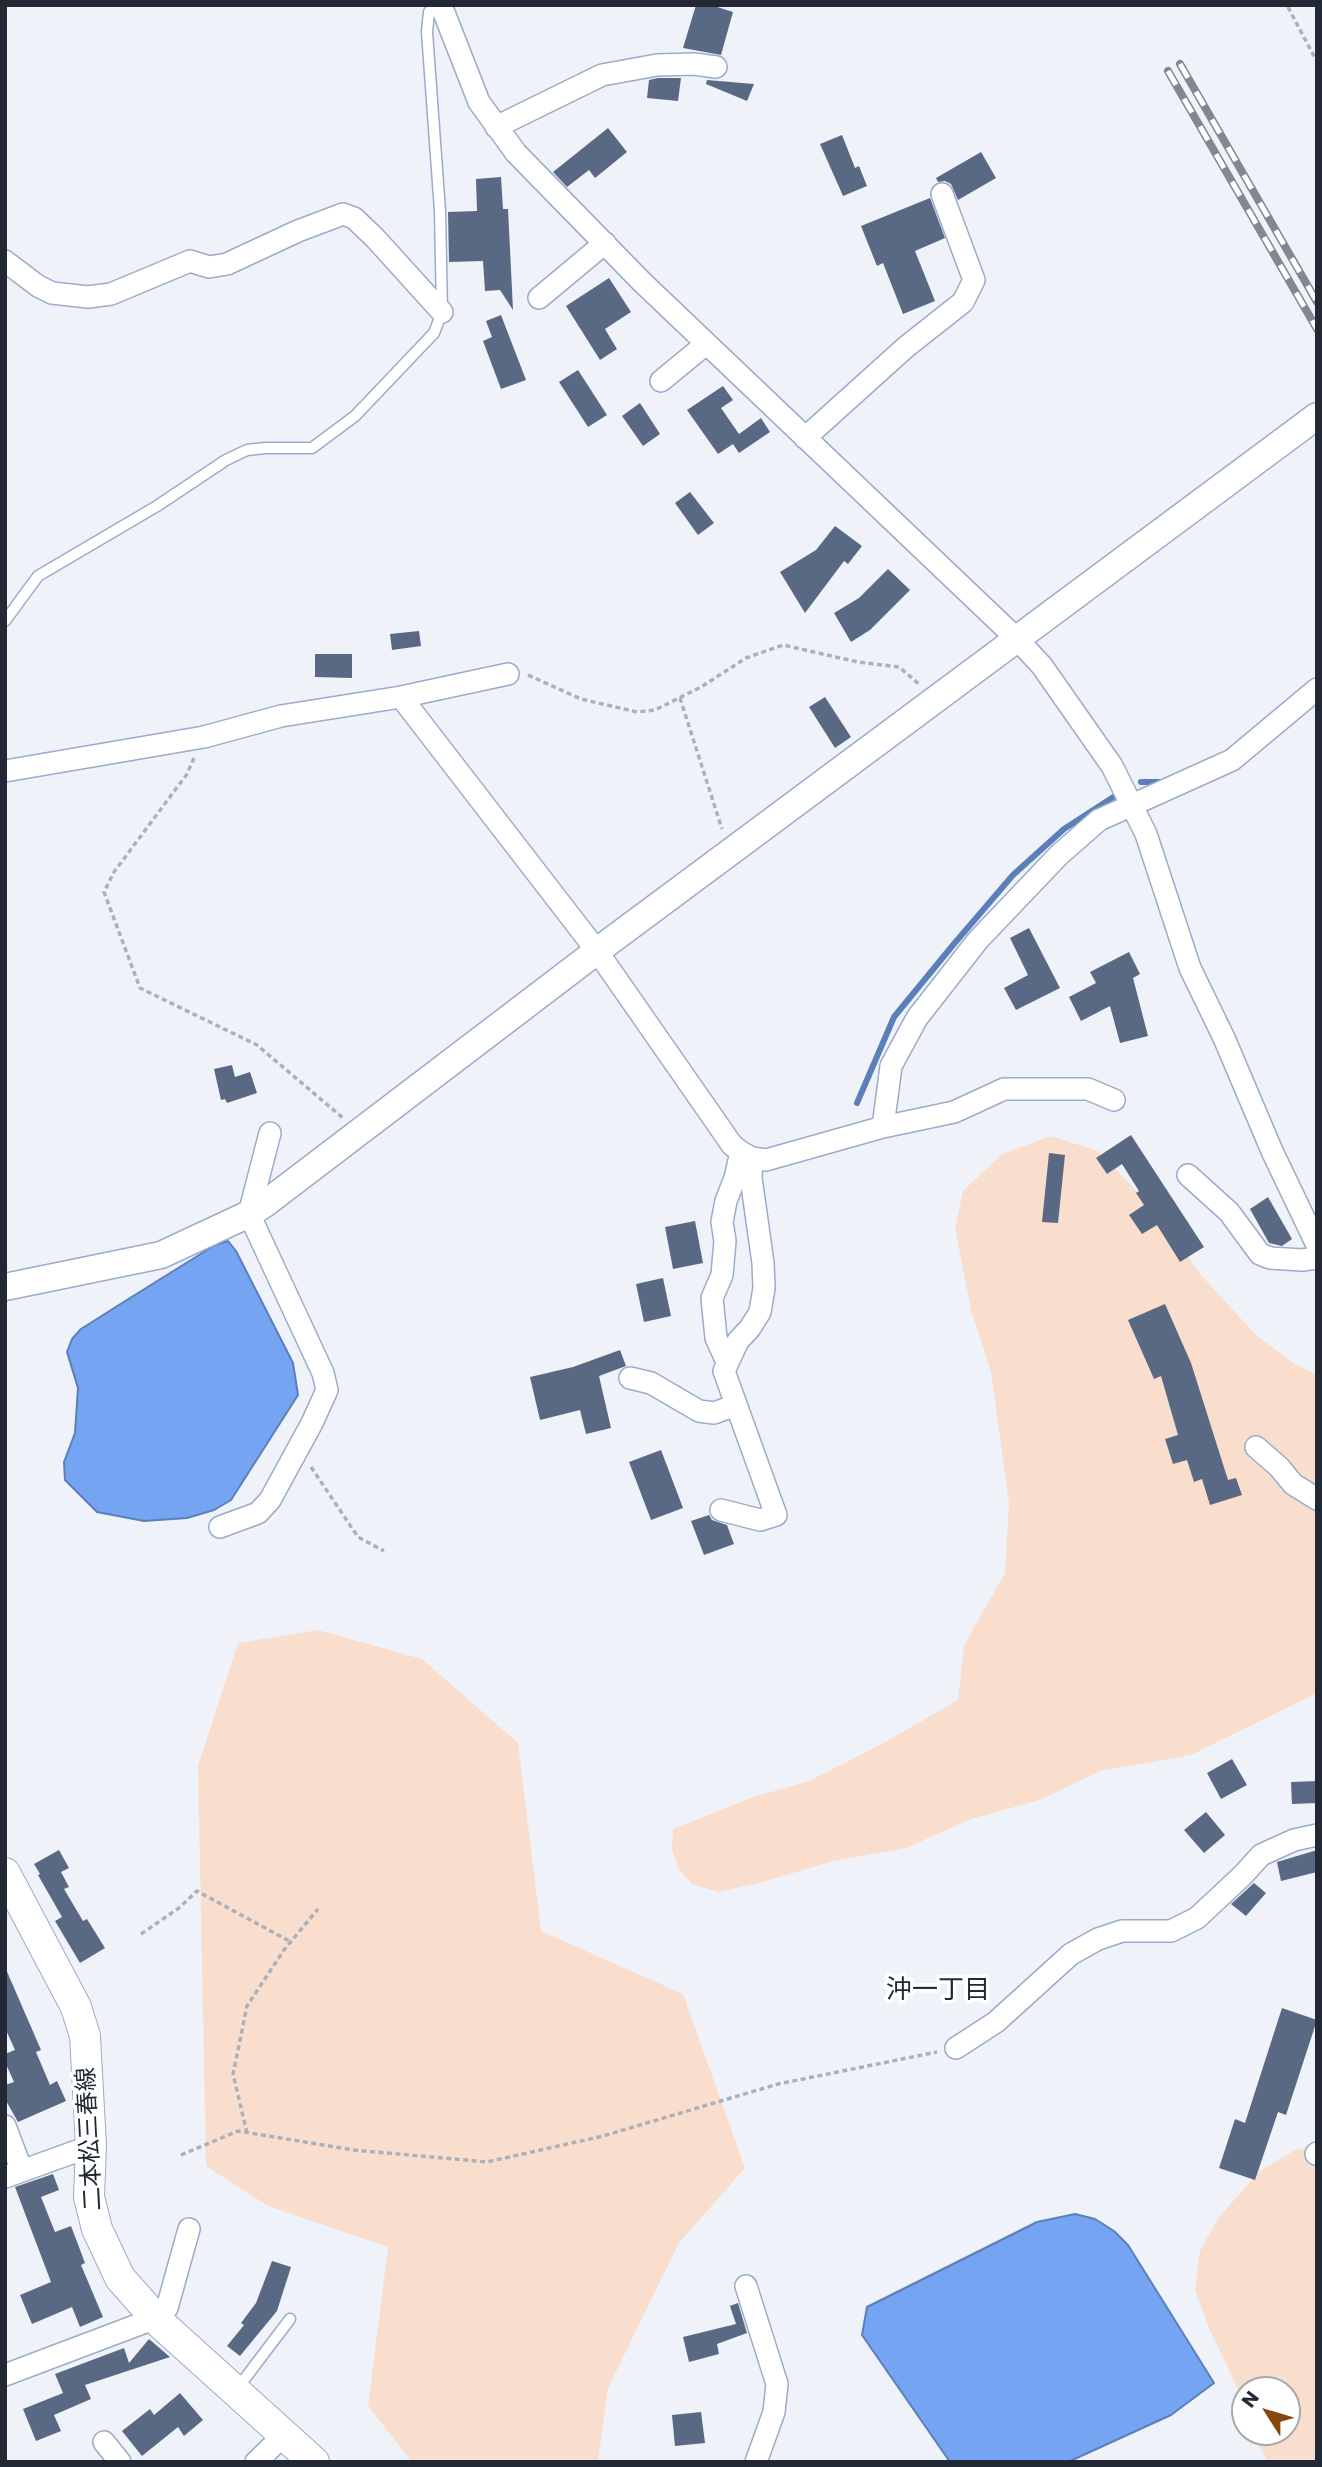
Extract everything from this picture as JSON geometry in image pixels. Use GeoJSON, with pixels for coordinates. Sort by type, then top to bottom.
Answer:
{"type":"FeatureCollection","features":[{"type":"Feature","properties":{"kind":"main road","name":"二本松三春線"},"geometry":{"type":"LineString","coordinates":[[5,1873],[76,2007],[85,2036],[91,2146],[89,2197],[97,2230],[120,2278],[156,2318],[314,2462]]}},
{"type":"Feature","properties":{"kind":"street"},"geometry":{"type":"LineString","coordinates":[[439,5],[479,102],[516,153],[706,344],[1018,640],[1042,666],[1112,766],[1146,834],[1190,968],[1317,1245]]}},
{"type":"Feature","properties":{"kind":"street"},"geometry":{"type":"LineString","coordinates":[[496,127],[602,75],[657,65],[694,64],[716,68]]}},
{"type":"Feature","properties":{"kind":"street"},"geometry":{"type":"LineString","coordinates":[[805,438],[906,347],[963,302],[974,280],[943,194]]}},
{"type":"Feature","properties":{"kind":"street"},"geometry":{"type":"LineString","coordinates":[[5,261],[52,293],[88,297],[111,294],[190,261],[208,267],[227,264],[298,231],[343,214],[354,218],[375,238],[442,312]]}},
{"type":"Feature","properties":{"kind":"street"},"geometry":{"type":"LineString","coordinates":[[539,298],[605,243]]}},
{"type":"Feature","properties":{"kind":"street"},"geometry":{"type":"LineString","coordinates":[[661,381],[706,344]]}},
{"type":"Feature","properties":{"kind":"street"},"geometry":{"type":"LineString","coordinates":[[5,1287],[160,1255],[249,1214],[359,1134],[597,951],[1317,416]]}},
{"type":"Feature","properties":{"kind":"street"},"geometry":{"type":"LineString","coordinates":[[5,771],[204,737],[281,716],[401,697],[508,674]]}},
{"type":"Feature","properties":{"kind":"street"},"geometry":{"type":"LineString","coordinates":[[883,1128],[891,1066],[925,1008],[978,940],[1059,855],[1099,820],[1232,760],[1317,689]]}},
{"type":"Feature","properties":{"kind":"street"},"geometry":{"type":"LineString","coordinates":[[401,697],[597,951],[732,1145],[746,1155],[766,1160],[954,1112],[1003,1089],[1088,1089],[1114,1100]]}},
{"type":"Feature","properties":{"kind":"street"},"geometry":{"type":"LineString","coordinates":[[220,1527],[258,1513],[270,1500],[327,1390],[323,1373],[249,1214],[270,1133]]}},
{"type":"Feature","properties":{"kind":"street"},"geometry":{"type":"LineString","coordinates":[[727,1362],[716,1338],[712,1298],[722,1275],[725,1241],[722,1222],[726,1201],[746,1155]]}},
{"type":"Feature","properties":{"kind":"street"},"geometry":{"type":"LineString","coordinates":[[721,1510],[760,1520],[776,1515],[724,1371],[738,1341],[760,1312],[764,1288],[763,1263],[746,1155]]}},
{"type":"Feature","properties":{"kind":"street"},"geometry":{"type":"LineString","coordinates":[[1188,1175],[1229,1212],[1260,1254],[1270,1258],[1317,1258]]}},
{"type":"Feature","properties":{"kind":"street"},"geometry":{"type":"LineString","coordinates":[[630,1378],[651,1383],[699,1411],[714,1413],[736,1405]]}},
{"type":"Feature","properties":{"kind":"street"},"geometry":{"type":"LineString","coordinates":[[1256,1447],[1279,1467],[1293,1484],[1317,1499]]}},
{"type":"Feature","properties":{"kind":"street"},"geometry":{"type":"LineString","coordinates":[[956,2048],[996,2022],[1070,1954],[1098,1939],[1122,1931],[1171,1931],[1197,1918],[1261,1855],[1294,1840],[1317,1835]]}},
{"type":"Feature","properties":{"kind":"street"},"geometry":{"type":"LineString","coordinates":[[5,2126],[13,2174],[91,2146]]}},
{"type":"Feature","properties":{"kind":"street"},"geometry":{"type":"LineString","coordinates":[[5,2375],[156,2318],[167,2308],[189,2229]]}},
{"type":"Feature","properties":{"kind":"street"},"geometry":{"type":"LineString","coordinates":[[746,2287],[777,2384],[775,2413],[756,2462]]}},
{"type":"Feature","properties":{"kind":"street"},"geometry":{"type":"LineString","coordinates":[[256,2462],[285,2434]]}},
{"type":"Feature","properties":{"kind":"street"},"geometry":{"type":"LineString","coordinates":[[104,2442],[120,2462]]}},
{"type":"Feature","properties":{"kind":"lane"},"geometry":{"type":"LineString","coordinates":[[5,621],[38,576],[157,506],[226,460],[247,450],[265,447],[312,448],[355,416],[434,333],[442,312],[440,211],[427,32],[429,12],[439,5]]}},
{"type":"Feature","properties":{"kind":"lane"},"geometry":{"type":"LineString","coordinates":[[236,2391],[290,2319]]}},
{"type":"Feature","properties":{"kind":"path"},"geometry":{"type":"LineString","coordinates":[[1288,7],[1317,62]]}},
{"type":"Feature","properties":{"kind":"path"},"geometry":{"type":"LineString","coordinates":[[508,674],[530,675],[581,699],[637,712],[655,710],[701,687],[746,658],[783,645],[858,662],[899,667],[917,682],[933,703]]}},
{"type":"Feature","properties":{"kind":"path"},"geometry":{"type":"LineString","coordinates":[[680,698],[729,853]]}},
{"type":"Feature","properties":{"kind":"path"},"geometry":{"type":"LineString","coordinates":[[204,737],[187,774],[114,872],[104,892],[140,988],[257,1045],[326,1102],[359,1134]]}},
{"type":"Feature","properties":{"kind":"path"},"geometry":{"type":"LineString","coordinates":[[298,1449],[358,1537],[384,1551]]}},
{"type":"Feature","properties":{"kind":"path"},"geometry":{"type":"LineString","coordinates":[[141,1934],[179,1908],[197,1891],[291,1942]]}},
{"type":"Feature","properties":{"kind":"path"},"geometry":{"type":"LineString","coordinates":[[247,2133],[233,2074],[247,2006],[291,1942],[318,1909]]}},
{"type":"Feature","properties":{"kind":"path"},"geometry":{"type":"LineString","coordinates":[[181,2155],[238,2131],[354,2150],[487,2162],[603,2136],[778,2084],[956,2048]]}},
{"type":"Feature","properties":{"kind":"shaded area"},"geometry":{"type":"Polygon","coordinates":[[[1051,1136],[1098,1151],[1151,1206],[1201,1275],[1257,1336],[1295,1364],[1317,1375],[1317,1693],[1191,1755],[1100,1771],[1040,1800],[971,1819],[906,1848],[834,1861],[718,1892],[692,1884],[679,1870],[672,1849],[673,1829],[753,1797],[807,1782],[882,1744],[958,1700],[964,1645],[1005,1573],[1009,1504],[991,1372],[971,1310],[955,1228],[963,1191],[1002,1154],[1051,1136]]]}},
{"type":"Feature","properties":{"kind":"shaded area"},"geometry":{"type":"Polygon","coordinates":[[[318,1630],[422,1659],[518,1743],[541,1931],[683,1994],[745,2168],[679,2243],[608,2388],[598,2462],[412,2462],[368,2406],[388,2247],[268,2206],[206,2166],[198,1766],[238,1643],[318,1630]]]}},
{"type":"Feature","properties":{"kind":"shaded area"},"geometry":{"type":"Polygon","coordinates":[[[1317,2147],[1317,2462],[1268,2462],[1259,2446],[1301,2446],[1301,2376],[1232,2376],[1195,2290],[1200,2251],[1218,2218],[1260,2171],[1295,2150],[1317,2147]]]}},
{"type":"Feature","properties":{"kind":"water"},"geometry":{"type":"Polygon","coordinates":[[[228,1241],[236,1251],[293,1363],[298,1395],[231,1500],[214,1510],[187,1518],[144,1521],[97,1512],[65,1480],[64,1462],[75,1433],[78,1388],[67,1352],[72,1339],[81,1329],[122,1303],[215,1245],[228,1241]]]}},
{"type":"Feature","properties":{"kind":"water"},"geometry":{"type":"Polygon","coordinates":[[[1075,2214],[1095,2219],[1114,2231],[1128,2245],[1214,2383],[1171,2415],[1068,2462],[950,2462],[862,2335],[867,2307],[1037,2222],[1075,2214]]]}},
{"type":"Feature","properties":{"kind":"building"},"geometry":{"type":"Polygon","coordinates":[[[696,5],[711,5],[733,12],[721,55],[683,48],[696,5]]]}},
{"type":"Feature","properties":{"kind":"building"},"geometry":{"type":"Polygon","coordinates":[[[681,78],[678,101],[647,98],[649,80],[681,78]]]}},
{"type":"Feature","properties":{"kind":"building"},"geometry":{"type":"Polygon","coordinates":[[[707,80],[754,84],[747,101],[706,84],[707,80]]]}},
{"type":"Feature","properties":{"kind":"building"},"geometry":{"type":"Polygon","coordinates":[[[608,128],[627,152],[595,178],[589,170],[567,187],[553,172],[608,128]]]}},
{"type":"Feature","properties":{"kind":"building"},"geometry":{"type":"Polygon","coordinates":[[[842,135],[855,168],[859,166],[867,186],[843,196],[820,144],[842,135]]]}},
{"type":"Feature","properties":{"kind":"building"},"geometry":{"type":"Polygon","coordinates":[[[981,152],[996,178],[958,200],[951,184],[938,182],[936,178],[981,152]]]}},
{"type":"Feature","properties":{"kind":"building"},"geometry":{"type":"Polygon","coordinates":[[[501,177],[503,209],[508,209],[513,310],[500,290],[485,291],[483,261],[449,262],[448,212],[477,211],[476,179],[501,177]]]}},
{"type":"Feature","properties":{"kind":"building"},"geometry":{"type":"Polygon","coordinates":[[[930,198],[945,238],[915,251],[935,301],[903,314],[883,263],[877,266],[861,226],[930,198]]]}},
{"type":"Feature","properties":{"kind":"building"},"geometry":{"type":"Polygon","coordinates":[[[609,278],[631,312],[605,329],[617,349],[600,360],[566,306],[609,278]]]}},
{"type":"Feature","properties":{"kind":"building"},"geometry":{"type":"Polygon","coordinates":[[[501,315],[526,380],[501,389],[483,341],[492,337],[486,321],[501,315]]]}},
{"type":"Feature","properties":{"kind":"building"},"geometry":{"type":"Polygon","coordinates":[[[578,370],[607,415],[588,427],[559,382],[578,370]]]}},
{"type":"Feature","properties":{"kind":"building"},"geometry":{"type":"Polygon","coordinates":[[[723,386],[733,400],[721,408],[739,434],[761,418],[770,432],[739,453],[733,444],[718,454],[687,410],[723,386]]]}},
{"type":"Feature","properties":{"kind":"building"},"geometry":{"type":"Polygon","coordinates":[[[640,403],[660,434],[643,446],[622,416],[640,403]]]}},
{"type":"Feature","properties":{"kind":"building"},"geometry":{"type":"Polygon","coordinates":[[[690,492],[714,523],[698,535],[675,503],[690,492]]]}},
{"type":"Feature","properties":{"kind":"building"},"geometry":{"type":"Polygon","coordinates":[[[835,526],[862,546],[848,564],[844,561],[805,613],[780,572],[816,550],[835,526]]]}},
{"type":"Feature","properties":{"kind":"building"},"geometry":{"type":"Polygon","coordinates":[[[888,569],[910,590],[870,630],[851,642],[834,613],[859,598],[888,569]]]}},
{"type":"Feature","properties":{"kind":"building"},"geometry":{"type":"Polygon","coordinates":[[[419,631],[421,646],[392,650],[390,634],[419,631]]]}},
{"type":"Feature","properties":{"kind":"building"},"geometry":{"type":"Polygon","coordinates":[[[315,654],[352,654],[352,678],[315,677],[315,654]]]}},
{"type":"Feature","properties":{"kind":"building"},"geometry":{"type":"Polygon","coordinates":[[[825,697],[851,737],[835,748],[809,707],[825,697]]]}},
{"type":"Feature","properties":{"kind":"building"},"geometry":{"type":"Polygon","coordinates":[[[1029,928],[1060,988],[1016,1010],[1004,988],[1028,975],[1010,938],[1029,928]]]}},
{"type":"Feature","properties":{"kind":"building"},"geometry":{"type":"Polygon","coordinates":[[[1129,952],[1140,974],[1133,978],[1148,1036],[1120,1043],[1110,1006],[1081,1021],[1069,997],[1096,983],[1090,972],[1129,952]]]}},
{"type":"Feature","properties":{"kind":"building"},"geometry":{"type":"Polygon","coordinates":[[[232,1065],[235,1077],[250,1072],[257,1093],[227,1103],[225,1099],[221,1100],[214,1069],[232,1065]]]}},
{"type":"Feature","properties":{"kind":"building"},"geometry":{"type":"Polygon","coordinates":[[[1131,1135],[1204,1247],[1180,1262],[1157,1225],[1142,1234],[1129,1215],[1144,1205],[1136,1193],[1139,1191],[1122,1164],[1107,1174],[1096,1158],[1131,1135]]]}},
{"type":"Feature","properties":{"kind":"building"},"geometry":{"type":"Polygon","coordinates":[[[1049,1153],[1065,1155],[1058,1223],[1042,1222],[1049,1153]]]}},
{"type":"Feature","properties":{"kind":"building"},"geometry":{"type":"Polygon","coordinates":[[[1268,1197],[1292,1239],[1282,1246],[1269,1243],[1250,1209],[1268,1197]]]}},
{"type":"Feature","properties":{"kind":"building"},"geometry":{"type":"Polygon","coordinates":[[[695,1221],[703,1263],[673,1269],[665,1227],[695,1221]]]}},
{"type":"Feature","properties":{"kind":"building"},"geometry":{"type":"Polygon","coordinates":[[[663,1278],[671,1316],[644,1322],[636,1284],[663,1278]]]}},
{"type":"Feature","properties":{"kind":"building"},"geometry":{"type":"Polygon","coordinates":[[[1165,1304],[1191,1363],[1228,1480],[1236,1478],[1242,1495],[1210,1505],[1202,1479],[1194,1482],[1187,1460],[1173,1464],[1165,1439],[1178,1435],[1161,1376],[1154,1379],[1128,1320],[1165,1304]]]}},
{"type":"Feature","properties":{"kind":"building"},"geometry":{"type":"Polygon","coordinates":[[[620,1350],[626,1366],[599,1376],[611,1428],[586,1434],[580,1410],[540,1420],[530,1377],[573,1367],[620,1350]]]}},
{"type":"Feature","properties":{"kind":"building"},"geometry":{"type":"Polygon","coordinates":[[[661,1450],[683,1508],[651,1520],[629,1462],[661,1450]]]}},
{"type":"Feature","properties":{"kind":"building"},"geometry":{"type":"Polygon","coordinates":[[[709,1515],[712,1520],[727,1525],[734,1544],[704,1555],[691,1521],[709,1515]]]}},
{"type":"Feature","properties":{"kind":"building"},"geometry":{"type":"Polygon","coordinates":[[[1232,1759],[1247,1785],[1221,1799],[1207,1773],[1232,1759]]]}},
{"type":"Feature","properties":{"kind":"building"},"geometry":{"type":"Polygon","coordinates":[[[1317,1781],[1317,1803],[1292,1804],[1291,1782],[1317,1781]]]}},
{"type":"Feature","properties":{"kind":"building"},"geometry":{"type":"Polygon","coordinates":[[[1206,1812],[1225,1835],[1204,1853],[1184,1830],[1206,1812]]]}},
{"type":"Feature","properties":{"kind":"building"},"geometry":{"type":"Polygon","coordinates":[[[59,1850],[69,1868],[61,1872],[69,1887],[64,1889],[83,1921],[87,1919],[105,1948],[80,1963],[55,1921],[62,1917],[34,1864],[59,1850]]]}},
{"type":"Feature","properties":{"kind":"building"},"geometry":{"type":"Polygon","coordinates":[[[1317,1850],[1317,1872],[1281,1881],[1277,1862],[1317,1850]]]}},
{"type":"Feature","properties":{"kind":"building"},"geometry":{"type":"Polygon","coordinates":[[[1254,1883],[1266,1893],[1246,1916],[1231,1904],[1254,1883]]]}},
{"type":"Feature","properties":{"kind":"building"},"geometry":{"type":"Polygon","coordinates":[[[5,1967],[41,2050],[36,2052],[50,2085],[57,2081],[66,2101],[18,2122],[5,2099],[5,2085],[14,2082],[5,2062],[5,2054],[15,2050],[5,2028],[5,1967]]]}},
{"type":"Feature","properties":{"kind":"building"},"geometry":{"type":"Polygon","coordinates":[[[1282,2008],[1317,2020],[1286,2115],[1278,2112],[1255,2180],[1219,2168],[1235,2119],[1245,2123],[1282,2008]]]}},
{"type":"Feature","properties":{"kind":"building"},"geometry":{"type":"Polygon","coordinates":[[[53,2174],[59,2190],[41,2197],[55,2232],[71,2226],[85,2263],[81,2265],[103,2317],[80,2327],[72,2307],[32,2324],[20,2295],[51,2282],[15,2187],[53,2174]]]}},
{"type":"Feature","properties":{"kind":"building"},"geometry":{"type":"Polygon","coordinates":[[[272,2261],[291,2267],[277,2311],[240,2356],[227,2346],[244,2325],[241,2323],[256,2303],[272,2261]]]}},
{"type":"Feature","properties":{"kind":"building"},"geometry":{"type":"Polygon","coordinates":[[[738,2303],[747,2333],[717,2344],[719,2354],[689,2362],[683,2337],[736,2324],[730,2306],[738,2303]]]}},
{"type":"Feature","properties":{"kind":"building"},"geometry":{"type":"Polygon","coordinates":[[[149,2339],[170,2357],[85,2385],[91,2399],[54,2415],[61,2431],[36,2441],[23,2409],[63,2393],[55,2374],[124,2348],[129,2363],[149,2339]]]}},
{"type":"Feature","properties":{"kind":"building"},"geometry":{"type":"Polygon","coordinates":[[[180,2393],[203,2420],[184,2436],[178,2427],[142,2456],[122,2431],[150,2409],[154,2415],[180,2393]]]}},
{"type":"Feature","properties":{"kind":"building"},"geometry":{"type":"Polygon","coordinates":[[[701,2412],[705,2443],[675,2446],[672,2415],[701,2412]]]}},
{"type":"Feature","properties":{"kind":"waterway"},"geometry":{"type":"LineString","coordinates":[[1141,782],[1164,782]]}},
{"type":"Feature","properties":{"kind":"waterway"},"geometry":{"type":"LineString","coordinates":[[857,1103],[894,1017],[953,945],[1013,875],[1064,829],[1115,796]]}},
{"type":"Feature","properties":{"kind":"railway"},"geometry":{"type":"LineString","coordinates":[[1180,64],[1317,302]]}},
{"type":"Feature","properties":{"kind":"railway"},"geometry":{"type":"LineString","coordinates":[[1168,71],[1317,329]]}},
{"type":"Feature","properties":{"kind":"district","name":"沖一丁目"},"geometry":{"type":"Point","coordinates":[938,1991]}}]}
